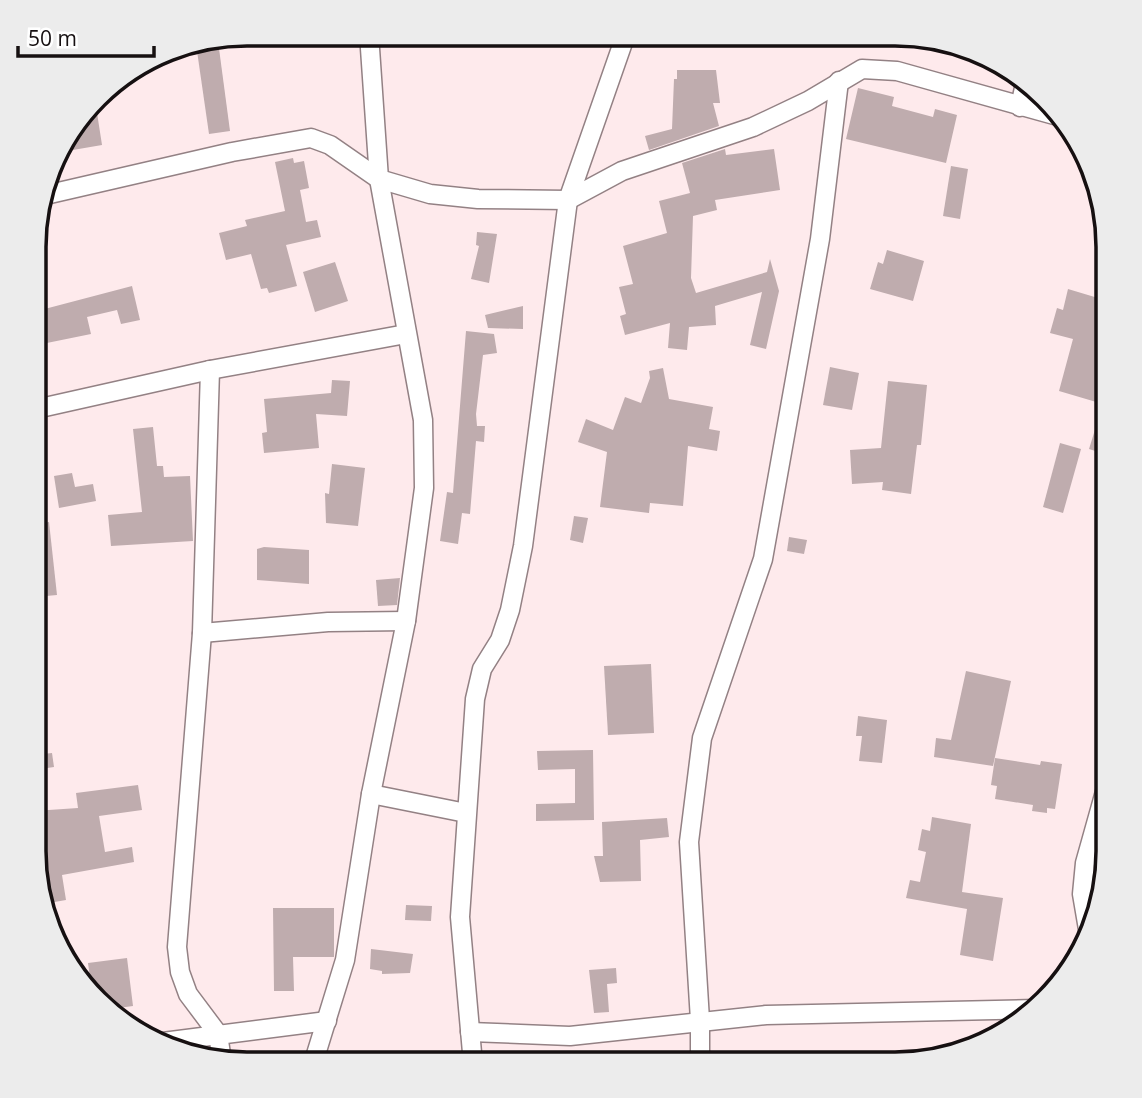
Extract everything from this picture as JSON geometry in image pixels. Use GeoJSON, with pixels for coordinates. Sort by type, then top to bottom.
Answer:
{"type":"FeatureCollection","features":[{"type":"Feature","properties":{"kind":"street"},"geometry":{"type":"LineString","coordinates":[[317,1052],[345,960],[371,794],[406,621],[421,519],[425,457],[423,420],[379,179],[370,46]]}},
{"type":"Feature","properties":{"kind":"street"},"geometry":{"type":"LineString","coordinates":[[472,1052],[460,917],[475,698],[482,669],[500,640],[510,610],[523,546],[568,200],[622,46]]}},
{"type":"Feature","properties":{"kind":"street"},"geometry":{"type":"LineString","coordinates":[[53,193],[232,152],[311,138],[330,145],[379,179],[430,194],[478,199],[568,200],[622,171],[753,127],[808,102],[862,69],[897,71],[1046,113]]}},
{"type":"Feature","properties":{"kind":"street"},"geometry":{"type":"LineString","coordinates":[[700,1052],[690,842],[702,738],[763,559],[820,239],[839,81]]}},
{"type":"Feature","properties":{"kind":"street"},"geometry":{"type":"LineString","coordinates":[[1020,107],[1024,92]]}},
{"type":"Feature","properties":{"kind":"street"},"geometry":{"type":"LineString","coordinates":[[46,407],[210,370],[406,334]]}},
{"type":"Feature","properties":{"kind":"street"},"geometry":{"type":"LineString","coordinates":[[210,370],[202,633],[177,947],[180,972],[188,994],[218,1034],[221,1051]]}},
{"type":"Feature","properties":{"kind":"street"},"geometry":{"type":"LineString","coordinates":[[202,633],[328,622],[406,621]]}},
{"type":"Feature","properties":{"kind":"street"},"geometry":{"type":"LineString","coordinates":[[371,794],[466,813]]}},
{"type":"Feature","properties":{"kind":"street"},"geometry":{"type":"LineString","coordinates":[[1086,916],[1082,894],[1084,863],[1096,822]]}},
{"type":"Feature","properties":{"kind":"street"},"geometry":{"type":"LineString","coordinates":[[470,1032],[570,1036],[646,1030],[700,1020],[766,1014],[1020,1009]]}},
{"type":"Feature","properties":{"kind":"street"},"geometry":{"type":"LineString","coordinates":[[178,1040],[327,1021]]}},
{"type":"Feature","properties":{"kind":"building"},"geometry":{"type":"Polygon","coordinates":[[[219,48],[230,131],[209,134],[197,52],[219,48]]]}},
{"type":"Feature","properties":{"kind":"building"},"geometry":{"type":"Polygon","coordinates":[[[677,70],[716,70],[720,103],[713,103],[719,126],[649,150],[645,136],[672,129],[674,79],[677,79],[677,70]]]}},
{"type":"Feature","properties":{"kind":"building"},"geometry":{"type":"Polygon","coordinates":[[[858,88],[894,97],[892,106],[933,117],[935,109],[957,115],[946,163],[846,139],[858,88]]]}},
{"type":"Feature","properties":{"kind":"building"},"geometry":{"type":"Polygon","coordinates":[[[97,112],[102,145],[70,150],[97,112]]]}},
{"type":"Feature","properties":{"kind":"building"},"geometry":{"type":"Polygon","coordinates":[[[725,149],[726,155],[774,149],[780,190],[715,200],[717,210],[693,216],[691,278],[696,293],[767,272],[770,259],[779,291],[766,349],[750,345],[762,292],[715,306],[716,325],[689,327],[687,350],[668,348],[670,323],[625,335],[620,316],[626,314],[619,287],[633,284],[623,246],[667,233],[659,201],[690,193],[682,163],[725,149]]]}},
{"type":"Feature","properties":{"kind":"building"},"geometry":{"type":"Polygon","coordinates":[[[293,158],[294,163],[304,161],[309,188],[300,190],[306,222],[317,220],[321,237],[286,245],[297,286],[269,293],[267,288],[261,289],[251,254],[226,260],[219,233],[247,226],[245,220],[285,211],[275,162],[293,158]]]}},
{"type":"Feature","properties":{"kind":"building"},"geometry":{"type":"Polygon","coordinates":[[[951,166],[968,169],[960,219],[943,216],[951,166]]]}},
{"type":"Feature","properties":{"kind":"building"},"geometry":{"type":"Polygon","coordinates":[[[477,232],[497,234],[489,283],[471,279],[479,246],[476,245],[477,232]]]}},
{"type":"Feature","properties":{"kind":"building"},"geometry":{"type":"Polygon","coordinates":[[[887,250],[924,261],[913,301],[870,289],[878,262],[883,264],[887,250]]]}},
{"type":"Feature","properties":{"kind":"building"},"geometry":{"type":"Polygon","coordinates":[[[335,262],[348,301],[315,312],[303,272],[335,262]]]}},
{"type":"Feature","properties":{"kind":"building"},"geometry":{"type":"Polygon","coordinates":[[[132,286],[140,320],[121,324],[117,310],[87,317],[91,334],[46,343],[46,309],[132,286]]]}},
{"type":"Feature","properties":{"kind":"building"},"geometry":{"type":"Polygon","coordinates":[[[1068,289],[1096,297],[1096,402],[1059,391],[1073,339],[1050,333],[1057,308],[1063,310],[1068,289]]]}},
{"type":"Feature","properties":{"kind":"building"},"geometry":{"type":"Polygon","coordinates":[[[523,306],[523,329],[488,328],[485,315],[523,306]]]}},
{"type":"Feature","properties":{"kind":"building"},"geometry":{"type":"Polygon","coordinates":[[[466,331],[494,334],[497,353],[483,355],[476,414],[477,426],[485,426],[484,442],[476,441],[470,514],[462,513],[458,544],[440,541],[447,492],[453,493],[466,331]]]}},
{"type":"Feature","properties":{"kind":"building"},"geometry":{"type":"Polygon","coordinates":[[[830,367],[859,373],[852,410],[823,405],[830,367]]]}},
{"type":"Feature","properties":{"kind":"building"},"geometry":{"type":"Polygon","coordinates":[[[663,368],[669,399],[713,407],[709,429],[720,431],[717,451],[688,446],[683,506],[650,503],[649,513],[600,507],[607,452],[578,442],[586,419],[613,430],[625,397],[641,403],[650,378],[649,371],[663,368]]]}},
{"type":"Feature","properties":{"kind":"building"},"geometry":{"type":"Polygon","coordinates":[[[332,380],[350,381],[347,416],[316,414],[319,448],[264,453],[262,433],[267,432],[264,399],[331,393],[332,380]]]}},
{"type":"Feature","properties":{"kind":"building"},"geometry":{"type":"Polygon","coordinates":[[[888,381],[927,385],[921,445],[917,445],[911,494],[882,490],[883,482],[852,484],[850,450],[881,448],[888,381]]]}},
{"type":"Feature","properties":{"kind":"building"},"geometry":{"type":"Polygon","coordinates":[[[1096,426],[1096,451],[1089,449],[1096,426]]]}},
{"type":"Feature","properties":{"kind":"building"},"geometry":{"type":"Polygon","coordinates":[[[153,427],[157,466],[163,466],[164,477],[190,476],[193,541],[111,546],[108,515],[142,512],[133,429],[153,427]]]}},
{"type":"Feature","properties":{"kind":"building"},"geometry":{"type":"Polygon","coordinates":[[[1060,443],[1081,449],[1063,513],[1043,507],[1060,443]]]}},
{"type":"Feature","properties":{"kind":"building"},"geometry":{"type":"Polygon","coordinates":[[[332,464],[365,468],[358,526],[326,523],[325,493],[329,494],[332,464]]]}},
{"type":"Feature","properties":{"kind":"building"},"geometry":{"type":"Polygon","coordinates":[[[72,473],[75,487],[93,484],[96,501],[59,508],[54,476],[72,473]]]}},
{"type":"Feature","properties":{"kind":"building"},"geometry":{"type":"Polygon","coordinates":[[[574,516],[588,518],[583,543],[570,540],[574,516]]]}},
{"type":"Feature","properties":{"kind":"building"},"geometry":{"type":"Polygon","coordinates":[[[46,522],[49,522],[57,595],[46,596],[46,522]]]}},
{"type":"Feature","properties":{"kind":"building"},"geometry":{"type":"Polygon","coordinates":[[[789,537],[807,540],[804,554],[787,551],[789,537]]]}},
{"type":"Feature","properties":{"kind":"building"},"geometry":{"type":"Polygon","coordinates":[[[264,547],[309,550],[309,584],[257,580],[257,549],[264,547]]]}},
{"type":"Feature","properties":{"kind":"building"},"geometry":{"type":"Polygon","coordinates":[[[400,578],[397,605],[378,606],[376,580],[400,578]]]}},
{"type":"Feature","properties":{"kind":"building"},"geometry":{"type":"Polygon","coordinates":[[[651,664],[654,733],[608,735],[604,666],[651,664]]]}},
{"type":"Feature","properties":{"kind":"building"},"geometry":{"type":"Polygon","coordinates":[[[966,671],[1011,681],[993,766],[934,757],[936,738],[951,740],[966,671]]]}},
{"type":"Feature","properties":{"kind":"building"},"geometry":{"type":"Polygon","coordinates":[[[858,716],[887,720],[882,763],[859,761],[862,736],[856,736],[858,716]]]}},
{"type":"Feature","properties":{"kind":"building"},"geometry":{"type":"Polygon","coordinates":[[[593,750],[594,820],[536,821],[536,804],[575,803],[575,769],[538,770],[537,751],[593,750]]]}},
{"type":"Feature","properties":{"kind":"building"},"geometry":{"type":"Polygon","coordinates":[[[52,753],[54,767],[46,768],[46,754],[52,753]]]}},
{"type":"Feature","properties":{"kind":"building"},"geometry":{"type":"Polygon","coordinates":[[[995,758],[1040,765],[1041,761],[1062,764],[1055,809],[1047,808],[1047,813],[1032,811],[1033,805],[995,799],[997,786],[991,785],[995,758]]]}},
{"type":"Feature","properties":{"kind":"building"},"geometry":{"type":"Polygon","coordinates":[[[138,785],[142,810],[99,816],[105,852],[132,847],[134,862],[62,875],[66,900],[52,902],[46,864],[46,810],[78,808],[76,793],[138,785]]]}},
{"type":"Feature","properties":{"kind":"building"},"geometry":{"type":"Polygon","coordinates":[[[932,817],[971,824],[962,892],[1003,898],[993,961],[960,955],[967,909],[906,898],[910,880],[920,882],[926,852],[918,850],[922,829],[930,831],[932,817]]]}},
{"type":"Feature","properties":{"kind":"building"},"geometry":{"type":"Polygon","coordinates":[[[667,818],[669,837],[640,840],[641,881],[600,882],[594,856],[603,856],[602,822],[667,818]]]}},
{"type":"Feature","properties":{"kind":"building"},"geometry":{"type":"Polygon","coordinates":[[[406,905],[432,906],[431,921],[405,920],[406,905]]]}},
{"type":"Feature","properties":{"kind":"building"},"geometry":{"type":"Polygon","coordinates":[[[273,908],[334,908],[334,957],[293,957],[294,991],[274,991],[273,908]]]}},
{"type":"Feature","properties":{"kind":"building"},"geometry":{"type":"Polygon","coordinates":[[[371,949],[413,954],[410,973],[382,974],[382,971],[370,969],[371,949]]]}},
{"type":"Feature","properties":{"kind":"building"},"geometry":{"type":"Polygon","coordinates":[[[127,958],[133,1006],[120,1008],[114,1003],[90,978],[88,963],[127,958]]]}},
{"type":"Feature","properties":{"kind":"building"},"geometry":{"type":"Polygon","coordinates":[[[616,968],[617,983],[607,984],[609,1012],[594,1013],[589,970],[616,968]]]}}]}
